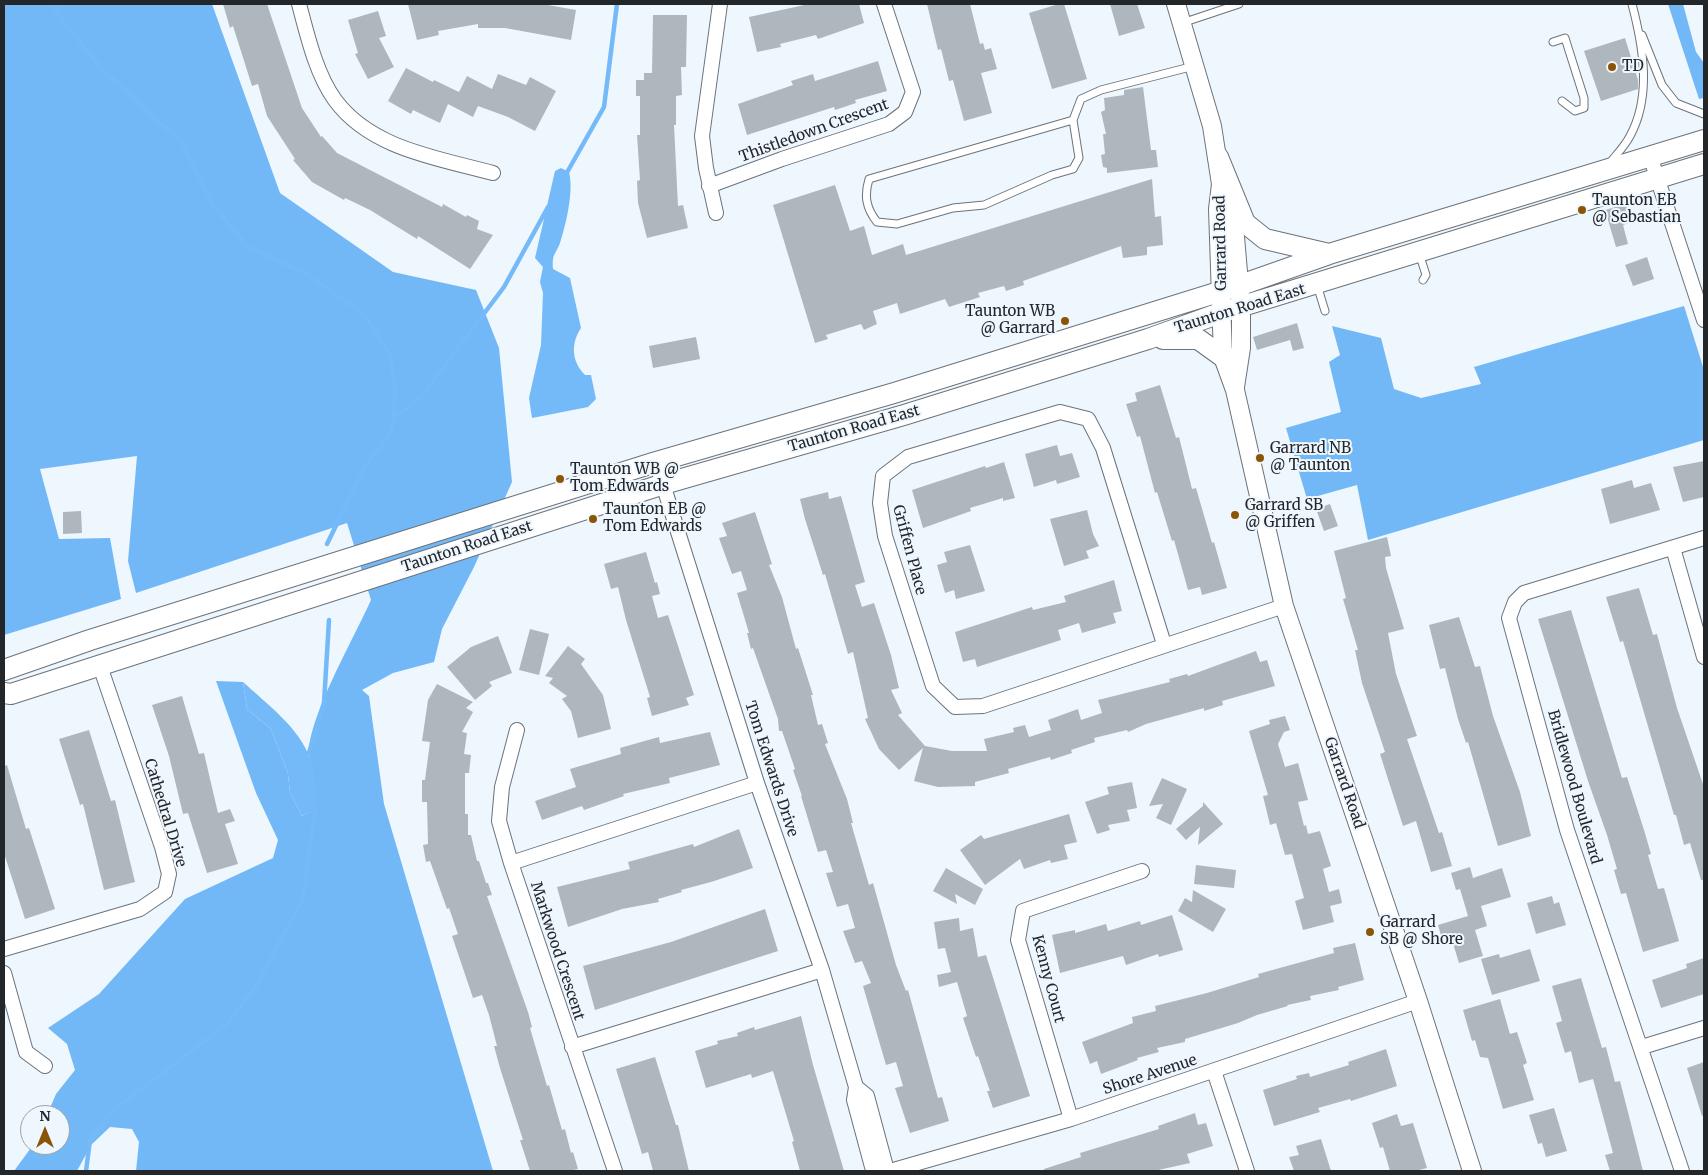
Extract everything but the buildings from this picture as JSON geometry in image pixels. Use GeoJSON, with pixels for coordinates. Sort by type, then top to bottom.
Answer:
{"type":"FeatureCollection","features":[{"type":"Feature","properties":{"kind":"main road","name":"Taunton Road East"},"geometry":{"type":"LineString","coordinates":[[4,670],[90,640],[656,462],[894,393],[1230,288],[1329,254],[1704,140]]}},
{"type":"Feature","properties":{"kind":"main road"},"geometry":{"type":"LineString","coordinates":[[1218,157],[1245,223],[1265,239],[1329,254]]}},
{"type":"Feature","properties":{"kind":"main road","name":"Taunton Road East"},"geometry":{"type":"LineString","coordinates":[[4,693],[10,694],[100,666],[664,484],[904,415],[1232,310],[1704,164]]}},
{"type":"Feature","properties":{"kind":"main road"},"geometry":{"type":"LineString","coordinates":[[1148,338],[1198,339],[1223,357]]}},
{"type":"Feature","properties":{"kind":"street"},"geometry":{"type":"LineString","coordinates":[[299,4],[310,43],[335,99],[361,126],[390,144],[493,173]]}},
{"type":"Feature","properties":{"kind":"street"},"geometry":{"type":"LineString","coordinates":[[716,213],[709,186],[702,136],[720,4]]}},
{"type":"Feature","properties":{"kind":"street","name":"Thistledown Crescent"},"geometry":{"type":"LineString","coordinates":[[709,186],[782,159],[889,124],[906,112],[913,92],[884,4]]}},
{"type":"Feature","properties":{"kind":"street","name":"Garrard Road"},"geometry":{"type":"LineString","coordinates":[[1176,4],[1212,126],[1218,157],[1221,184],[1218,209],[1232,310],[1241,348],[1235,390]]}},
{"type":"Feature","properties":{"kind":"street"},"geometry":{"type":"LineString","coordinates":[[1650,156],[1704,320]]}},
{"type":"Feature","properties":{"kind":"street","name":"Garrard Road"},"geometry":{"type":"LineString","coordinates":[[1232,310],[1223,357],[1235,390],[1284,606],[1418,1001],[1472,1171]]}},
{"type":"Feature","properties":{"kind":"street","name":"Griffen Place"},"geometry":{"type":"LineString","coordinates":[[1164,644],[1103,448],[1088,419],[1060,412],[908,457],[883,476],[880,503],[886,536],[933,686],[954,707],[983,706],[1164,644],[1284,606]]}},
{"type":"Feature","properties":{"kind":"street","name":"Tom Edwards Drive"},"geometry":{"type":"LineString","coordinates":[[656,462],[757,783],[822,970],[856,1087],[854,1100],[872,1167],[877,1171]]}},
{"type":"Feature","properties":{"kind":"street","name":"Bridlewood Boulevard"},"geometry":{"type":"LineString","coordinates":[[1682,1171],[1642,1047],[1567,830],[1509,618],[1515,602],[1524,593],[1704,538]]}},
{"type":"Feature","properties":{"kind":"street"},"geometry":{"type":"LineString","coordinates":[[1672,548],[1704,657]]}},
{"type":"Feature","properties":{"kind":"street","name":"Cathedral Drive"},"geometry":{"type":"LineString","coordinates":[[4,949],[140,909],[165,892],[169,874],[162,847],[100,666]]}},
{"type":"Feature","properties":{"kind":"street","name":"Markwood Crescent"},"geometry":{"type":"LineString","coordinates":[[517,730],[502,787],[500,821],[511,864],[615,1171]]}},
{"type":"Feature","properties":{"kind":"street"},"geometry":{"type":"LineString","coordinates":[[511,864],[757,783]]}},
{"type":"Feature","properties":{"kind":"street","name":"Kenny Court"},"geometry":{"type":"LineString","coordinates":[[1071,1119],[1018,940],[1023,911],[1142,871]]}},
{"type":"Feature","properties":{"kind":"street"},"geometry":{"type":"LineString","coordinates":[[572,1047],[822,970]]}},
{"type":"Feature","properties":{"kind":"street"},"geometry":{"type":"LineString","coordinates":[[4,973],[26,1052],[46,1066]]}},
{"type":"Feature","properties":{"kind":"street","name":"Shore Avenue"},"geometry":{"type":"LineString","coordinates":[[890,1171],[1071,1119],[1418,1001]]}},
{"type":"Feature","properties":{"kind":"street"},"geometry":{"type":"LineString","coordinates":[[1642,1047],[1704,1028]]}},
{"type":"Feature","properties":{"kind":"street"},"geometry":{"type":"LineString","coordinates":[[1214,1071],[1247,1171]]}},
{"type":"Feature","properties":{"kind":"street","name":"Tom Edwards Drive"},"geometry":{"type":"LineString","coordinates":[[856,1087],[867,1096],[885,1163],[882,1171]]}},
{"type":"Feature","properties":{"kind":"lane"},"geometry":{"type":"LineString","coordinates":[[1182,23],[1239,4]]}},
{"type":"Feature","properties":{"kind":"lane"},"geometry":{"type":"LineString","coordinates":[[1632,4],[1638,27],[1662,85],[1676,103],[1704,114]]}},
{"type":"Feature","properties":{"kind":"lane"},"geometry":{"type":"LineString","coordinates":[[1602,172],[1630,136],[1644,96],[1638,27]]}},
{"type":"Feature","properties":{"kind":"lane"},"geometry":{"type":"LineString","coordinates":[[1553,42],[1565,38],[1584,98],[1584,108],[1575,110],[1562,101]]}},
{"type":"Feature","properties":{"kind":"lane"},"geometry":{"type":"LineString","coordinates":[[1073,120],[870,179],[866,191],[868,210],[877,222],[897,224],[953,208],[984,205],[1052,175],[1073,169],[1079,158],[1073,120],[1081,99],[1101,90],[1194,66]]}},
{"type":"Feature","properties":{"kind":"lane"},"geometry":{"type":"LineString","coordinates":[[1419,252],[1426,275],[1423,280]]}},
{"type":"Feature","properties":{"kind":"lane"},"geometry":{"type":"LineString","coordinates":[[1316,285],[1325,311]]}},
{"type":"Feature","properties":{"kind":"shaded area"},"geometry":{"type":"Polygon","coordinates":[[[4,4],[212,4],[280,193],[393,272],[476,290],[499,348],[512,482],[474,567],[442,629],[434,662],[393,673],[362,690],[369,696],[384,804],[493,1171],[136,1171],[139,1142],[132,1129],[110,1127],[91,1145],[77,1171],[14,1171],[26,1155],[70,1155],[70,1105],[51,1105],[56,1094],[75,1070],[67,1044],[48,1028],[99,994],[185,899],[273,858],[278,840],[256,793],[216,681],[243,682],[247,709],[271,729],[288,774],[290,793],[302,816],[314,810],[315,794],[309,753],[316,719],[371,600],[347,523],[136,593],[128,561],[137,456],[40,469],[59,539],[110,538],[121,599],[4,635],[4,4]]]}},
{"type":"Feature","properties":{"kind":"shaded area"},"geometry":{"type":"Polygon","coordinates":[[[1668,4],[1683,4],[1696,52],[1704,63],[1704,98],[1699,99],[1668,4]]]}},
{"type":"Feature","properties":{"kind":"shaded area"},"geometry":{"type":"Polygon","coordinates":[[[561,168],[569,172],[571,188],[567,217],[560,243],[553,257],[553,269],[570,278],[581,328],[575,340],[575,358],[580,370],[585,375],[591,375],[596,399],[588,407],[532,418],[529,398],[541,345],[543,293],[540,282],[543,267],[535,258],[555,171],[561,168]]]}},
{"type":"Feature","properties":{"kind":"shaded area"},"geometry":{"type":"Polygon","coordinates":[[[1684,306],[1704,370],[1704,440],[1368,540],[1357,485],[1307,499],[1286,428],[1341,412],[1329,362],[1340,355],[1332,326],[1381,338],[1394,389],[1421,398],[1481,384],[1474,367],[1684,306]]]}},
{"type":"Feature","properties":{"kind":"shaded area"},"geometry":{"type":"Polygon","coordinates":[[[243,682],[287,722],[307,751],[313,768],[316,787],[315,810],[302,816],[290,793],[288,774],[271,729],[247,709],[243,682]]]}},
{"type":"Feature","properties":{"kind":"waterway"},"geometry":{"type":"LineString","coordinates":[[53,4],[58,15],[102,69],[182,143],[213,205],[247,246],[307,274],[364,314],[390,354],[395,385],[394,418],[390,433],[365,467],[327,544]]}},
{"type":"Feature","properties":{"kind":"waterway"},"geometry":{"type":"LineString","coordinates":[[565,176],[604,107],[617,4]]}},
{"type":"Feature","properties":{"kind":"waterway"},"geometry":{"type":"LineString","coordinates":[[394,418],[422,396],[504,287],[548,207]]}},
{"type":"Feature","properties":{"kind":"waterway"},"geometry":{"type":"LineString","coordinates":[[309,753],[324,703],[329,620]]}},
{"type":"Feature","properties":{"kind":"waterway"},"geometry":{"type":"LineString","coordinates":[[86,1171],[90,1140],[114,1110],[228,1023],[256,986],[303,899],[315,810]]}},
{"type":"Feature","properties":{"kind":"place","name":"TD"},"geometry":{"type":"Point","coordinates":[1612,67]}},
{"type":"Feature","properties":{"kind":"place","name":"Taunton EB @ Sebastian"},"geometry":{"type":"Point","coordinates":[1582,210]}},
{"type":"Feature","properties":{"kind":"place","name":"Taunton WB @ Garrard"},"geometry":{"type":"Point","coordinates":[1065,321]}},
{"type":"Feature","properties":{"kind":"place","name":"Garrard NB @ Taunton"},"geometry":{"type":"Point","coordinates":[1260,458]}},
{"type":"Feature","properties":{"kind":"place","name":"Taunton WB @ Tom Edwards"},"geometry":{"type":"Point","coordinates":[560,479]}},
{"type":"Feature","properties":{"kind":"place","name":"Garrard SB @ Griffen"},"geometry":{"type":"Point","coordinates":[1235,515]}},
{"type":"Feature","properties":{"kind":"place","name":"Taunton EB @ Tom Edwards"},"geometry":{"type":"Point","coordinates":[593,519]}},
{"type":"Feature","properties":{"kind":"place","name":"Garrard SB @ Shore"},"geometry":{"type":"Point","coordinates":[1370,932]}}]}
